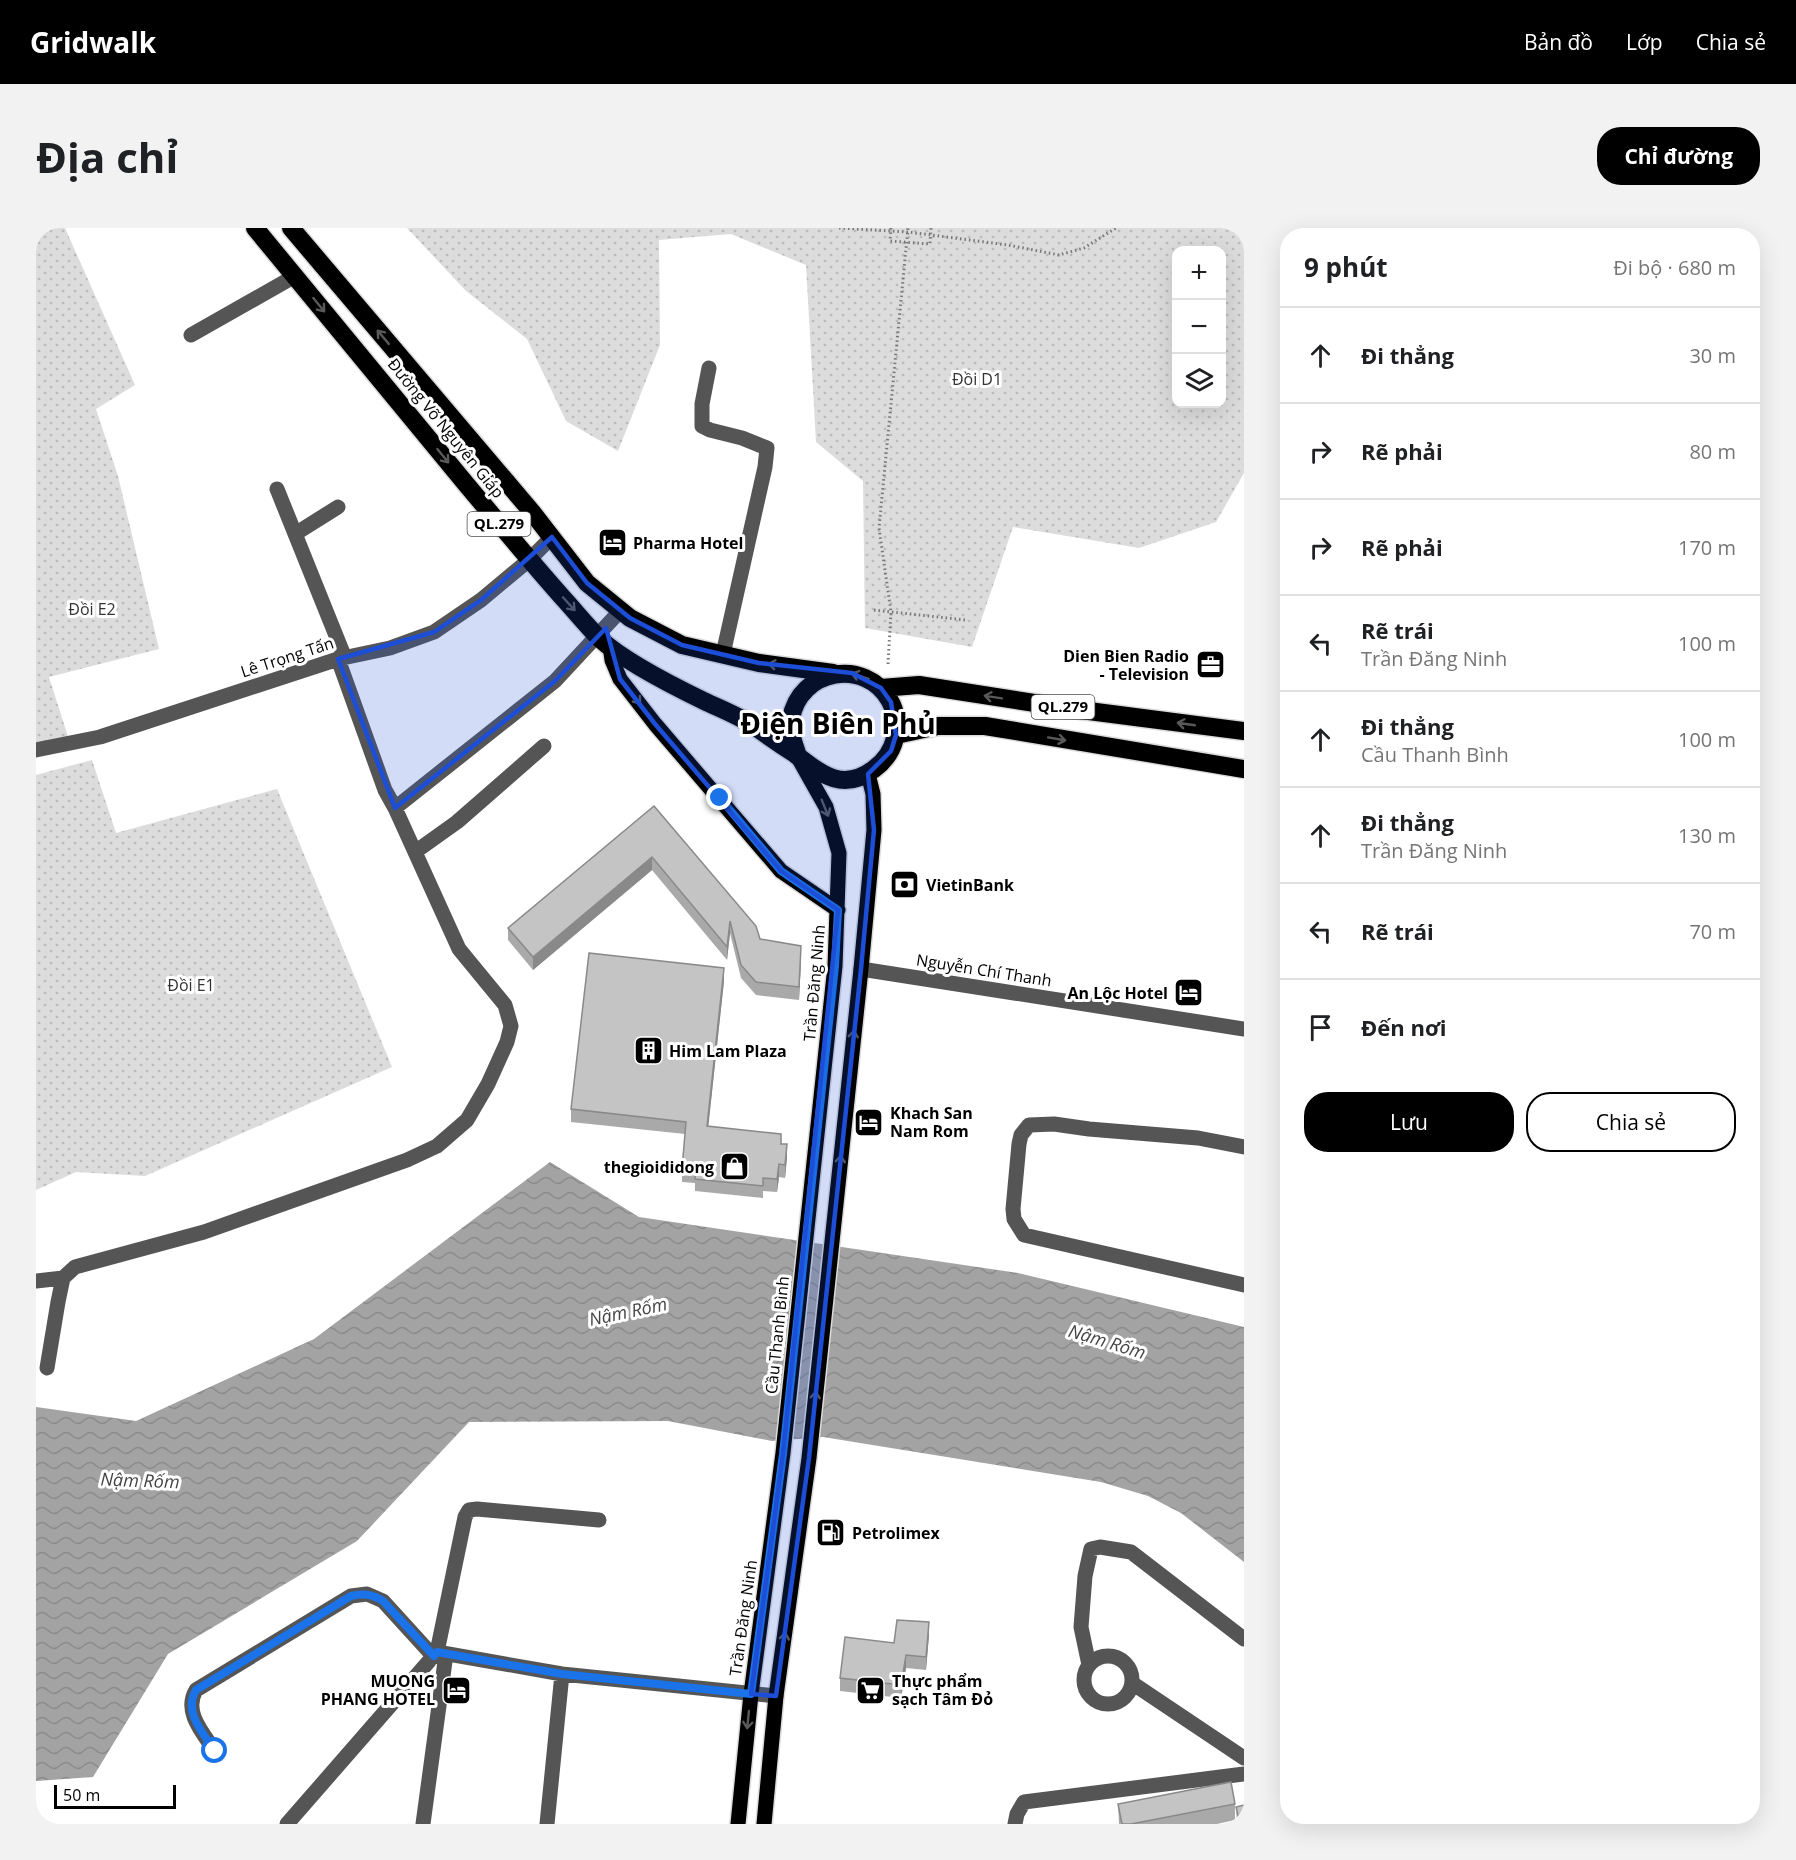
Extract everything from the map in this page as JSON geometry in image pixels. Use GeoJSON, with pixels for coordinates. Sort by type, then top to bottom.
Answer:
{"type":"FeatureCollection","features":[{"type":"Feature","properties":{"kind":"highway","name":"Đường Võ Nguyên Giáp"},"geometry":{"type":"LineString","coordinates":[[255,228],[529,560],[604,641],[679,689],[749,723],[798,756]]}},
{"type":"Feature","properties":{"kind":"highway","name":"Đường Võ Nguyên Giáp"},"geometry":{"type":"LineString","coordinates":[[291,228],[552,537],[588,583],[630,618],[682,645],[759,663],[835,673]]}},
{"type":"Feature","properties":{"kind":"highway"},"geometry":{"type":"LineString","coordinates":[[798,756],[792,737],[791,720],[796,704],[805,689],[819,679],[835,673]]}},
{"type":"Feature","properties":{"kind":"highway","name":"QL.279"},"geometry":{"type":"LineString","coordinates":[[835,673],[852,673],[868,678],[881,688],[919,685],[1073,709],[1244,731]]}},
{"type":"Feature","properties":{"kind":"highway"},"geometry":{"type":"LineString","coordinates":[[868,774],[881,764],[891,751],[896,735],[896,718],[891,702],[881,688]]}},
{"type":"Feature","properties":{"kind":"highway","name":"QL.279"},"geometry":{"type":"LineString","coordinates":[[896,735],[938,726],[985,726],[1244,769]]}},
{"type":"Feature","properties":{"kind":"highway","name":"QL.279"},"geometry":{"type":"LineString","coordinates":[[798,756],[822,774],[837,779],[868,774]]}},
{"type":"Feature","properties":{"kind":"main road"},"geometry":{"type":"LineString","coordinates":[[604,641],[620,679],[655,724],[781,871],[838,910]]}},
{"type":"Feature","properties":{"kind":"main road","name":"Trần Đăng Ninh"},"geometry":{"type":"LineString","coordinates":[[798,756],[826,807],[839,853],[835,966],[808,1221]]}},
{"type":"Feature","properties":{"kind":"main road"},"geometry":{"type":"LineString","coordinates":[[764,1824],[776,1696],[809,1458],[861,969],[874,830],[873,794],[868,774]]}},
{"type":"Feature","properties":{"kind":"main road"},"geometry":{"type":"LineString","coordinates":[[835,966],[861,969]]}},
{"type":"Feature","properties":{"kind":"main road","name":"Cầu Thanh Bình"},"geometry":{"type":"LineString","coordinates":[[783,1454],[808,1221]]}},
{"type":"Feature","properties":{"kind":"main road","name":"Trần Đăng Ninh"},"geometry":{"type":"LineString","coordinates":[[738,1824],[751,1694],[783,1454]]}},
{"type":"Feature","properties":{"kind":"street"},"geometry":{"type":"LineString","coordinates":[[191,335],[295,276]]}},
{"type":"Feature","properties":{"kind":"street"},"geometry":{"type":"LineString","coordinates":[[709,368],[702,404],[702,426],[767,448],[765,467],[723,654]]}},
{"type":"Feature","properties":{"kind":"street"},"geometry":{"type":"LineString","coordinates":[[47,1368],[63,1278],[75,1267],[204,1232],[407,1160],[437,1146],[467,1120],[488,1084],[507,1042],[511,1026],[505,1005],[459,949],[385,790],[342,658],[277,489]]}},
{"type":"Feature","properties":{"kind":"street"},"geometry":{"type":"LineString","coordinates":[[295,534],[338,507]]}},
{"type":"Feature","properties":{"kind":"street","name":"Lê Trọng Tấn"},"geometry":{"type":"LineString","coordinates":[[36,750],[100,736],[342,658],[390,648],[434,632],[481,600],[529,560],[552,537]]}},
{"type":"Feature","properties":{"kind":"street"},"geometry":{"type":"LineString","coordinates":[[395,808],[604,641],[621,610]]}},
{"type":"Feature","properties":{"kind":"street"},"geometry":{"type":"LineString","coordinates":[[415,852],[457,822],[544,746]]}},
{"type":"Feature","properties":{"kind":"street","name":"Nguyễn Chí Thanh"},"geometry":{"type":"LineString","coordinates":[[861,969],[1244,1029]]}},
{"type":"Feature","properties":{"kind":"street"},"geometry":{"type":"LineString","coordinates":[[1244,1147],[1198,1138],[1054,1124],[1029,1125],[1021,1135],[1019,1143],[1013,1209],[1018,1227],[1024,1234],[1244,1285]]}},
{"type":"Feature","properties":{"kind":"street"},"geometry":{"type":"LineString","coordinates":[[36,1281],[63,1278]]}},
{"type":"Feature","properties":{"kind":"street"},"geometry":{"type":"LineString","coordinates":[[423,1824],[439,1654],[465,1517],[469,1510],[598,1520]]}},
{"type":"Feature","properties":{"kind":"street"},"geometry":{"type":"LineString","coordinates":[[1089,1665],[1081,1627],[1084,1576],[1090,1549],[1100,1547],[1131,1552],[1244,1639]]}},
{"type":"Feature","properties":{"kind":"street"},"geometry":{"type":"LineString","coordinates":[[215,1751],[192,1711],[192,1700],[196,1690],[351,1596],[367,1594],[383,1601],[439,1654],[562,1674],[776,1696]]}},
{"type":"Feature","properties":{"kind":"street"},"geometry":{"type":"LineString","coordinates":[[287,1824],[439,1654]]}},
{"type":"Feature","properties":{"kind":"street"},"geometry":{"type":"LineString","coordinates":[[1111,1655],[1123,1660],[1130,1670],[1132,1683],[1127,1695],[1117,1702],[1105,1704],[1093,1699],[1085,1689],[1084,1676],[1089,1665],[1098,1657],[1111,1655]]}},
{"type":"Feature","properties":{"kind":"street"},"geometry":{"type":"LineString","coordinates":[[547,1824],[562,1674]]}},
{"type":"Feature","properties":{"kind":"street"},"geometry":{"type":"LineString","coordinates":[[1132,1683],[1244,1758]]}},
{"type":"Feature","properties":{"kind":"street"},"geometry":{"type":"LineString","coordinates":[[1015,1824],[1017,1814],[1024,1802],[1244,1774]]}},
{"type":"Feature","properties":{"kind":"path"},"geometry":{"type":"LineString","coordinates":[[839,228],[908,230],[1059,255],[1084,248],[1116,228]]}},
{"type":"Feature","properties":{"kind":"path"},"geometry":{"type":"LineString","coordinates":[[891,228],[890,241],[930,244],[931,228]]}},
{"type":"Feature","properties":{"kind":"path"},"geometry":{"type":"LineString","coordinates":[[888,663],[891,612],[879,528],[908,230]]}},
{"type":"Feature","properties":{"kind":"path"},"geometry":{"type":"LineString","coordinates":[[874,609],[965,620]]}},
{"type":"Feature","properties":{"kind":"highlighted area"},"geometry":{"type":"Polygon","coordinates":[[[552,537],[587,583],[630,618],[682,645],[759,663],[852,673],[881,688],[891,702],[896,735],[891,751],[868,774],[874,830],[861,969],[809,1458],[776,1696],[751,1694],[783,1453],[838,910],[781,871],[655,724],[620,679],[606,628],[555,681],[395,808],[338,659],[434,632],[481,600],[552,537]]]}},
{"type":"Feature","properties":{"kind":"green space","name":"Đồi E2"},"geometry":{"type":"Polygon","coordinates":[[[36,228],[65,228],[135,385],[96,409],[118,476],[159,649],[49,677],[70,743],[36,749],[36,228]]]}},
{"type":"Feature","properties":{"kind":"green space","name":"Đồi D1"},"geometry":{"type":"Polygon","coordinates":[[[407,228],[1244,228],[1244,473],[1216,522],[1139,548],[1013,527],[972,647],[865,628],[863,481],[816,442],[806,265],[731,234],[659,240],[660,345],[618,451],[566,421],[527,339],[466,291],[407,228]]]}},
{"type":"Feature","properties":{"kind":"green space","name":"Đồi E1"},"geometry":{"type":"Polygon","coordinates":[[[92,760],[116,833],[277,789],[392,1067],[145,1176],[76,1172],[36,1190],[36,775],[92,760]]]}},
{"type":"Feature","properties":{"kind":"water","name":"Nậm Rốm"},"geometry":{"type":"Polygon","coordinates":[[[550,1162],[639,1217],[1018,1273],[1244,1327],[1244,1562],[1181,1513],[1148,1496],[1101,1482],[823,1437],[772,1441],[668,1421],[469,1422],[357,1541],[168,1654],[93,1777],[36,1781],[36,1407],[136,1421],[314,1339],[550,1162]]]}},
{"type":"Feature","properties":{"kind":"building"},"geometry":{"type":"Polygon","coordinates":[[[654,806],[756,926],[760,939],[801,946],[799,987],[756,982],[741,965],[730,921],[727,947],[652,857],[533,957],[508,928],[654,806]]]}},
{"type":"Feature","properties":{"kind":"building","name":"Him Lam Plaza"},"geometry":{"type":"Polygon","coordinates":[[[589,953],[724,968],[707,1126],[781,1134],[781,1144],[787,1144],[785,1165],[779,1164],[777,1179],[763,1178],[763,1186],[695,1179],[696,1171],[682,1169],[686,1122],[571,1109],[589,953]]]}},
{"type":"Feature","properties":{"kind":"building"},"geometry":{"type":"Polygon","coordinates":[[[897,1620],[929,1622],[926,1657],[906,1655],[901,1685],[840,1678],[845,1637],[894,1643],[897,1620]]]}},
{"type":"Feature","properties":{"kind":"building"},"geometry":{"type":"Polygon","coordinates":[[[1231,1782],[1235,1804],[1122,1824],[1118,1804],[1231,1782]]]}},
{"type":"Feature","properties":{"kind":"building"},"geometry":{"type":"Polygon","coordinates":[[[1244,1805],[1244,1824],[1240,1824],[1236,1807],[1244,1805]]]}},
{"type":"Feature","properties":{"kind":"place","name":"Pharma Hotel"},"geometry":{"type":"Point","coordinates":[612,543]}},
{"type":"Feature","properties":{"kind":"place","name":"Dien Bien Radio - Television"},"geometry":{"type":"Point","coordinates":[1210,665]}},
{"type":"Feature","properties":{"kind":"place","name":"VietinBank"},"geometry":{"type":"Point","coordinates":[905,885]}},
{"type":"Feature","properties":{"kind":"place","name":"An Lộc Hotel"},"geometry":{"type":"Point","coordinates":[1189,993]}},
{"type":"Feature","properties":{"kind":"place","name":"Him Lam Plaza"},"geometry":{"type":"Point","coordinates":[648,1051]}},
{"type":"Feature","properties":{"kind":"place","name":"Khach San Nam Rom"},"geometry":{"type":"Point","coordinates":[869,1122]}},
{"type":"Feature","properties":{"kind":"place","name":"thegioididong"},"geometry":{"type":"Point","coordinates":[735,1167]}},
{"type":"Feature","properties":{"kind":"place","name":"Petrolimex"},"geometry":{"type":"Point","coordinates":[831,1533]}},
{"type":"Feature","properties":{"kind":"place","name":"MUONG PHANG HOTEL"},"geometry":{"type":"Point","coordinates":[456,1690]}},
{"type":"Feature","properties":{"kind":"place","name":"Thực phẩm sạch Tâm Đỏ"},"geometry":{"type":"Point","coordinates":[871,1690]}},
{"type":"Feature","properties":{"kind":"district","name":"Điện Biên Phủ"},"geometry":{"type":"Point","coordinates":[838,724]}},
{"type":"Feature","properties":{"kind":"route"},"geometry":{"type":"LineString","coordinates":[[215,1751],[194,1718],[191,1706],[196,1690],[351,1596],[358,1594],[367,1594],[383,1601],[434,1656],[437,1652],[562,1674],[751,1694],[783,1454],[835,966],[838,910],[781,871],[720,798]]}}]}
